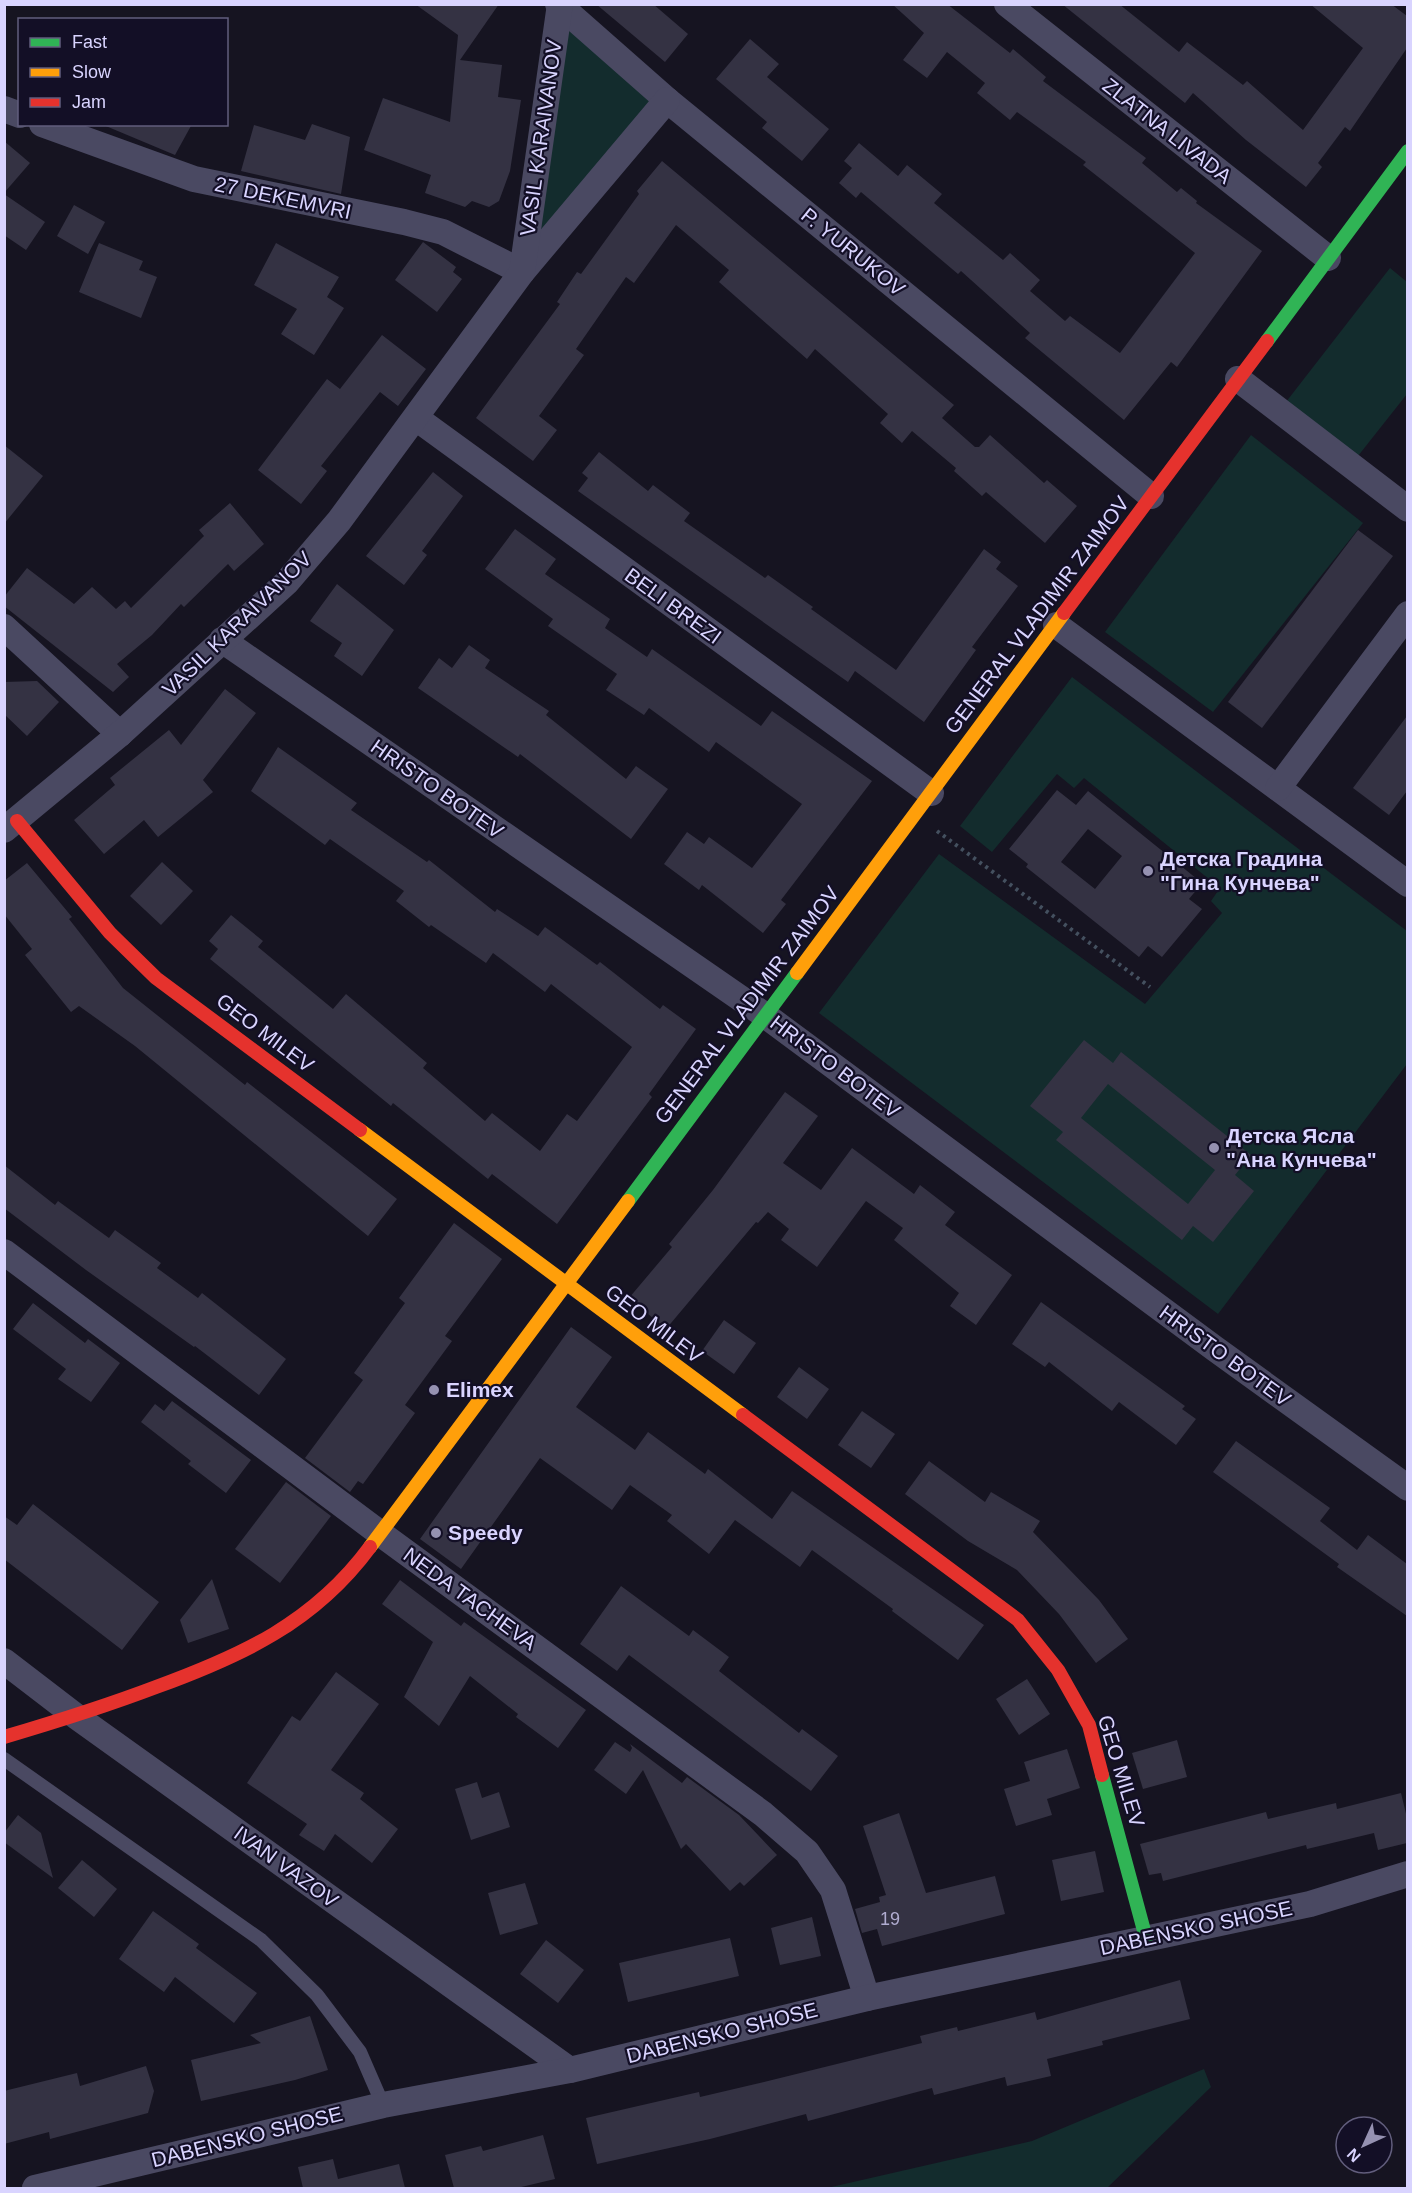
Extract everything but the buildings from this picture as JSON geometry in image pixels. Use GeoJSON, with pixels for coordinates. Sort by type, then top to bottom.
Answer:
{"type":"FeatureCollection","features":[{"type":"Feature","properties":{"kind":"street","name":"ZLATNA LIVADA"},"geometry":{"type":"LineString","coordinates":[[1007,4],[1328,258]]}},
{"type":"Feature","properties":{"kind":"street","name":"P. YURUKOV"},"geometry":{"type":"LineString","coordinates":[[559,5],[667,100],[1151,496]]}},
{"type":"Feature","properties":{"kind":"street","name":"VASIL KARAIVANOV"},"geometry":{"type":"LineString","coordinates":[[522,272],[559,5]]}},
{"type":"Feature","properties":{"kind":"street","name":"VASIL KARAIVANOV"},"geometry":{"type":"LineString","coordinates":[[11,825],[120,734],[286,583],[339,521],[522,272],[667,100]]}},
{"type":"Feature","properties":{"kind":"street","name":"27 DEKEMVRI"},"geometry":{"type":"LineString","coordinates":[[48,126],[194,179],[443,232],[522,272]]}},
{"type":"Feature","properties":{"kind":"street","name":"GENERAL VLADIMIR ZAIMOV"},"geometry":{"type":"LineString","coordinates":[[4,1737],[77,1716],[223,1662],[262,1643],[332,1591],[381,1534],[567,1285],[1407,150]]}},
{"type":"Feature","properties":{"kind":"street"},"geometry":{"type":"LineString","coordinates":[[1238,379],[1407,509]]}},
{"type":"Feature","properties":{"kind":"street","name":"BELI BREZI"},"geometry":{"type":"LineString","coordinates":[[416,418],[931,793]]}},
{"type":"Feature","properties":{"kind":"street"},"geometry":{"type":"LineString","coordinates":[[1278,788],[1407,614]]}},
{"type":"Feature","properties":{"kind":"street"},"geometry":{"type":"LineString","coordinates":[[1056,625],[1406,880]]}},
{"type":"Feature","properties":{"kind":"street"},"geometry":{"type":"LineString","coordinates":[[4,627],[120,734]]}},
{"type":"Feature","properties":{"kind":"street","name":"HRISTO BOTEV"},"geometry":{"type":"LineString","coordinates":[[222,640],[766,1016],[1204,1341],[1407,1488]]}},
{"type":"Feature","properties":{"kind":"street","name":"GEO MILEV"},"geometry":{"type":"LineString","coordinates":[[11,825],[110,933],[156,978],[1018,1620],[1058,1670],[1089,1725],[1146,1938]]}},
{"type":"Feature","properties":{"kind":"street","name":"NEDA TACHEVA"},"geometry":{"type":"LineString","coordinates":[[4,1252],[381,1534],[706,1772],[807,1852],[833,1890],[867,1998]]}},
{"type":"Feature","properties":{"kind":"street","name":"IVAN VAZOV"},"geometry":{"type":"LineString","coordinates":[[4,1661],[77,1716],[570,2070]]}},
{"type":"Feature","properties":{"kind":"street","name":"DABENSKO SHOSE"},"geometry":{"type":"LineString","coordinates":[[35,2188],[383,2105],[570,2070],[867,1998],[1310,1904],[1407,1874]]}},
{"type":"Feature","properties":{"kind":"lane"},"geometry":{"type":"LineString","coordinates":[[4,1759],[261,1940],[317,1995],[360,2052],[383,2105]]}},
{"type":"Feature","properties":{"kind":"path"},"geometry":{"type":"LineString","coordinates":[[915,814],[1150,987]]}},
{"type":"Feature","properties":{"kind":"green space"},"geometry":{"type":"Polygon","coordinates":[[[559,5],[667,100],[522,272],[559,5]]]}},
{"type":"Feature","properties":{"kind":"green space"},"geometry":{"type":"Polygon","coordinates":[[[1390,268],[1407,282],[1407,394],[1358,456],[1286,402],[1390,268]]]}},
{"type":"Feature","properties":{"kind":"green space"},"geometry":{"type":"Polygon","coordinates":[[[1251,435],[1363,523],[1213,712],[1105,632],[1251,435]]]}},
{"type":"Feature","properties":{"kind":"green space"},"geometry":{"type":"Polygon","coordinates":[[[1072,677],[1407,931],[1407,1064],[1218,1314],[819,1013],[939,854],[1145,1004],[1222,913],[1211,901],[1220,888],[1084,778],[1074,788],[1057,774],[992,852],[960,826],[1072,677]]]}},
{"type":"Feature","properties":{"kind":"green space"},"geometry":{"type":"Polygon","coordinates":[[[1204,2069],[1211,2087],[1107,2188],[827,2188],[1032,2141],[1204,2069]]]}},
{"type":"Feature","properties":{"kind":"traffic: fast"},"geometry":{"type":"LineString","coordinates":[[1267,341],[1408,151]]}},
{"type":"Feature","properties":{"kind":"traffic: fast"},"geometry":{"type":"LineString","coordinates":[[628,1201],[797,973]]}},
{"type":"Feature","properties":{"kind":"traffic: fast"},"geometry":{"type":"LineString","coordinates":[[1102,1775],[1146,1938]]}},
{"type":"Feature","properties":{"kind":"traffic: slow"},"geometry":{"type":"LineString","coordinates":[[797,973],[1064,613]]}},
{"type":"Feature","properties":{"kind":"traffic: slow"},"geometry":{"type":"LineString","coordinates":[[360,1130],[743,1415]]}},
{"type":"Feature","properties":{"kind":"traffic: slow"},"geometry":{"type":"LineString","coordinates":[[370,1547],[628,1201]]}},
{"type":"Feature","properties":{"kind":"traffic: jam"},"geometry":{"type":"LineString","coordinates":[[1064,613],[1267,341]]}},
{"type":"Feature","properties":{"kind":"traffic: jam"},"geometry":{"type":"LineString","coordinates":[[17,821],[110,933],[156,978],[360,1130]]}},
{"type":"Feature","properties":{"kind":"traffic: jam"},"geometry":{"type":"LineString","coordinates":[[743,1415],[1018,1620],[1058,1670],[1089,1725],[1102,1775]]}},
{"type":"Feature","properties":{"kind":"traffic: jam"},"geometry":{"type":"LineString","coordinates":[[4,1737],[137,1694],[217,1663],[246,1649],[300,1617],[325,1597],[370,1547]]}},
{"type":"Feature","properties":{"kind":"place","name":"Детска Градина \"Гина Кунчева\""},"geometry":{"type":"Point","coordinates":[1148,871]}},
{"type":"Feature","properties":{"kind":"place","name":"Детска Ясла \"Ана Кунчева\""},"geometry":{"type":"Point","coordinates":[1214,1148]}},
{"type":"Feature","properties":{"kind":"place","name":"Elimex"},"geometry":{"type":"Point","coordinates":[434,1390]}},
{"type":"Feature","properties":{"kind":"place","name":"Speedy"},"geometry":{"type":"Point","coordinates":[436,1533]}}]}
